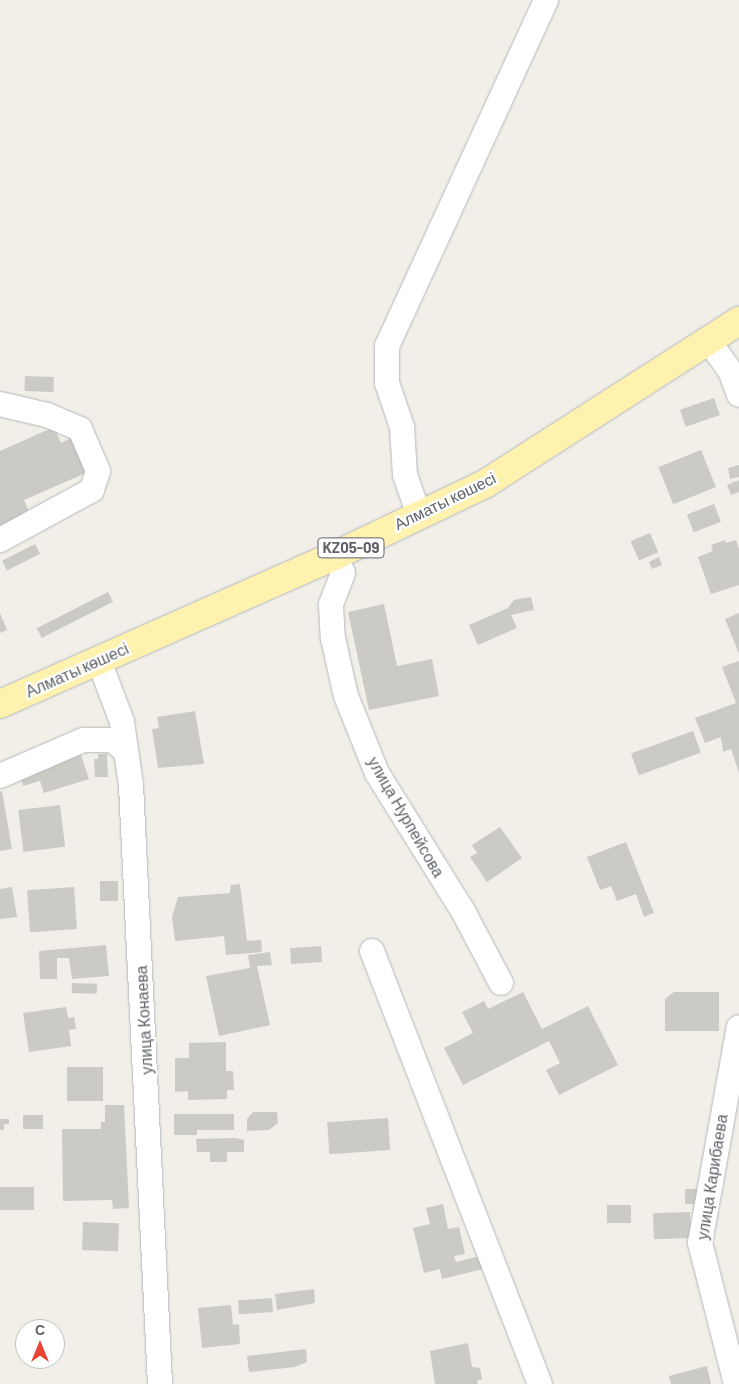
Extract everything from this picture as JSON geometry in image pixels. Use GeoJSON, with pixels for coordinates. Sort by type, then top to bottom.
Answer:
{"type":"FeatureCollection","features":[{"type":"Feature","properties":{"kind":"main road","name":"KZ05-09"},"geometry":{"type":"LineString","coordinates":[[709,341],[739,321]]}},
{"type":"Feature","properties":{"kind":"main road","name":"Алматы көшесі"},"geometry":{"type":"LineString","coordinates":[[0,704],[336,555],[485,484],[709,341]]}},
{"type":"Feature","properties":{"kind":"street"},"geometry":{"type":"LineString","coordinates":[[419,515],[405,475],[402,427],[387,383],[387,346],[546,0]]}},
{"type":"Feature","properties":{"kind":"street"},"geometry":{"type":"LineString","coordinates":[[709,341],[731,373],[739,395]]}},
{"type":"Feature","properties":{"kind":"street"},"geometry":{"type":"LineString","coordinates":[[0,404],[47,415],[80,429],[98,471],[92,490],[0,540]]}},
{"type":"Feature","properties":{"kind":"street","name":"улица Нурпейсова"},"geometry":{"type":"LineString","coordinates":[[336,555],[343,573],[332,605],[333,638],[346,696],[377,773],[464,913],[501,983]]}},
{"type":"Feature","properties":{"kind":"street","name":"улица Конаева"},"geometry":{"type":"LineString","coordinates":[[99,661],[122,722],[131,785],[146,1056],[160,1384]]}},
{"type":"Feature","properties":{"kind":"street"},"geometry":{"type":"LineString","coordinates":[[0,776],[83,740],[112,740],[126,752]]}},
{"type":"Feature","properties":{"kind":"street"},"geometry":{"type":"LineString","coordinates":[[372,951],[540,1384]]}},
{"type":"Feature","properties":{"kind":"street","name":"улица Карибаева"},"geometry":{"type":"LineString","coordinates":[[736,1384],[700,1244],[739,1027]]}},
{"type":"Feature","properties":{"kind":"building"},"geometry":{"type":"Polygon","coordinates":[[[25,376],[54,377],[53,392],[24,391],[25,376]]]}},
{"type":"Feature","properties":{"kind":"building"},"geometry":{"type":"Polygon","coordinates":[[[714,398],[720,415],[686,427],[680,410],[714,398]]]}},
{"type":"Feature","properties":{"kind":"building"},"geometry":{"type":"Polygon","coordinates":[[[54,427],[61,443],[71,438],[86,473],[24,500],[31,516],[0,530],[0,451],[54,427]]]}},
{"type":"Feature","properties":{"kind":"building"},"geometry":{"type":"Polygon","coordinates":[[[701,450],[716,487],[673,504],[658,467],[701,450]]]}},
{"type":"Feature","properties":{"kind":"building"},"geometry":{"type":"Polygon","coordinates":[[[739,465],[739,477],[730,479],[728,468],[739,465]]]}},
{"type":"Feature","properties":{"kind":"building"},"geometry":{"type":"Polygon","coordinates":[[[739,480],[739,492],[731,495],[727,485],[739,480]]]}},
{"type":"Feature","properties":{"kind":"building"},"geometry":{"type":"Polygon","coordinates":[[[714,504],[721,522],[694,532],[687,514],[714,504]]]}},
{"type":"Feature","properties":{"kind":"building"},"geometry":{"type":"Polygon","coordinates":[[[650,533],[658,552],[639,561],[631,541],[650,533]]]}},
{"type":"Feature","properties":{"kind":"building"},"geometry":{"type":"Polygon","coordinates":[[[725,540],[726,543],[736,540],[739,549],[739,585],[711,594],[698,557],[713,551],[711,545],[725,540]]]}},
{"type":"Feature","properties":{"kind":"building"},"geometry":{"type":"Polygon","coordinates":[[[35,544],[40,554],[7,571],[2,561],[35,544]]]}},
{"type":"Feature","properties":{"kind":"building"},"geometry":{"type":"Polygon","coordinates":[[[659,557],[662,565],[652,569],[649,562],[659,557]]]}},
{"type":"Feature","properties":{"kind":"building"},"geometry":{"type":"Polygon","coordinates":[[[108,592],[113,602],[42,638],[37,628],[108,592]]]}},
{"type":"Feature","properties":{"kind":"building"},"geometry":{"type":"Polygon","coordinates":[[[531,597],[534,610],[511,615],[517,628],[478,645],[469,625],[508,608],[514,600],[531,597]]]}},
{"type":"Feature","properties":{"kind":"building"},"geometry":{"type":"Polygon","coordinates":[[[384,604],[397,666],[432,659],[439,696],[369,710],[348,612],[384,604]]]}},
{"type":"Feature","properties":{"kind":"building"},"geometry":{"type":"Polygon","coordinates":[[[0,613],[7,630],[0,633],[0,613]]]}},
{"type":"Feature","properties":{"kind":"building"},"geometry":{"type":"Polygon","coordinates":[[[739,613],[739,654],[725,619],[739,613]]]}},
{"type":"Feature","properties":{"kind":"building"},"geometry":{"type":"Polygon","coordinates":[[[739,661],[739,773],[731,749],[723,752],[721,737],[705,743],[695,718],[736,703],[722,667],[739,661]]]}},
{"type":"Feature","properties":{"kind":"building"},"geometry":{"type":"Polygon","coordinates":[[[195,711],[204,764],[158,768],[152,729],[159,728],[157,717],[195,711]]]}},
{"type":"Feature","properties":{"kind":"building"},"geometry":{"type":"Polygon","coordinates":[[[693,731],[701,753],[639,775],[631,754],[693,731]]]}},
{"type":"Feature","properties":{"kind":"building"},"geometry":{"type":"Polygon","coordinates":[[[98,754],[107,754],[108,777],[95,777],[94,759],[98,759],[98,754]]]}},
{"type":"Feature","properties":{"kind":"building"},"geometry":{"type":"Polygon","coordinates":[[[81,755],[89,779],[44,793],[40,781],[23,786],[20,774],[81,755]]]}},
{"type":"Feature","properties":{"kind":"building"},"geometry":{"type":"Polygon","coordinates":[[[2,791],[12,849],[0,851],[0,792],[2,791]]]}},
{"type":"Feature","properties":{"kind":"building"},"geometry":{"type":"Polygon","coordinates":[[[60,805],[65,847],[23,852],[18,810],[60,805]]]}},
{"type":"Feature","properties":{"kind":"building"},"geometry":{"type":"Polygon","coordinates":[[[500,827],[522,858],[487,882],[470,857],[477,853],[472,845],[500,827]]]}},
{"type":"Feature","properties":{"kind":"building"},"geometry":{"type":"Polygon","coordinates":[[[626,842],[654,913],[644,917],[636,894],[617,901],[611,886],[600,890],[587,857],[626,842]]]}},
{"type":"Feature","properties":{"kind":"building"},"geometry":{"type":"Polygon","coordinates":[[[100,881],[118,881],[118,901],[100,901],[100,881]]]}},
{"type":"Feature","properties":{"kind":"building"},"geometry":{"type":"Polygon","coordinates":[[[240,884],[247,941],[261,940],[262,952],[226,955],[224,936],[175,941],[172,917],[178,897],[230,893],[231,885],[240,884]]]}},
{"type":"Feature","properties":{"kind":"building"},"geometry":{"type":"Polygon","coordinates":[[[12,887],[17,917],[0,919],[0,889],[12,887]]]}},
{"type":"Feature","properties":{"kind":"building"},"geometry":{"type":"Polygon","coordinates":[[[74,887],[77,929],[30,932],[27,890],[74,887]]]}},
{"type":"Feature","properties":{"kind":"building"},"geometry":{"type":"Polygon","coordinates":[[[106,945],[109,976],[72,979],[69,958],[57,958],[57,979],[40,979],[39,951],[106,945]]]}},
{"type":"Feature","properties":{"kind":"building"},"geometry":{"type":"Polygon","coordinates":[[[321,946],[322,962],[291,964],[290,948],[321,946]]]}},
{"type":"Feature","properties":{"kind":"building"},"geometry":{"type":"Polygon","coordinates":[[[270,952],[272,965],[257,966],[270,1025],[219,1036],[206,976],[250,968],[248,955],[270,952]]]}},
{"type":"Feature","properties":{"kind":"building"},"geometry":{"type":"Polygon","coordinates":[[[72,983],[97,984],[97,994],[72,993],[72,983]]]}},
{"type":"Feature","properties":{"kind":"building"},"geometry":{"type":"Polygon","coordinates":[[[523,992],[542,1029],[588,1006],[618,1065],[559,1095],[546,1070],[560,1063],[549,1041],[463,1085],[444,1048],[473,1033],[462,1012],[484,1001],[488,1009],[523,992]]]}},
{"type":"Feature","properties":{"kind":"building"},"geometry":{"type":"Polygon","coordinates":[[[674,992],[719,992],[719,1031],[665,1031],[665,999],[674,992]]]}},
{"type":"Feature","properties":{"kind":"building"},"geometry":{"type":"Polygon","coordinates":[[[66,1007],[68,1018],[74,1017],[76,1029],[69,1030],[71,1046],[29,1052],[23,1013],[66,1007]]]}},
{"type":"Feature","properties":{"kind":"building"},"geometry":{"type":"Polygon","coordinates":[[[226,1042],[226,1071],[233,1071],[234,1090],[227,1090],[227,1099],[188,1100],[188,1091],[175,1092],[175,1058],[189,1058],[189,1043],[226,1042]]]}},
{"type":"Feature","properties":{"kind":"building"},"geometry":{"type":"Polygon","coordinates":[[[67,1067],[103,1067],[103,1101],[67,1101],[67,1067]]]}},
{"type":"Feature","properties":{"kind":"building"},"geometry":{"type":"Polygon","coordinates":[[[105,1105],[124,1105],[129,1208],[113,1209],[112,1200],[63,1201],[62,1129],[101,1129],[101,1122],[105,1122],[105,1105]]]}},
{"type":"Feature","properties":{"kind":"building"},"geometry":{"type":"Polygon","coordinates":[[[253,1112],[277,1112],[278,1123],[269,1130],[247,1131],[247,1119],[253,1112]]]}},
{"type":"Feature","properties":{"kind":"building"},"geometry":{"type":"Polygon","coordinates":[[[174,1114],[234,1114],[234,1130],[197,1130],[197,1135],[174,1135],[174,1114]]]}},
{"type":"Feature","properties":{"kind":"building"},"geometry":{"type":"Polygon","coordinates":[[[23,1115],[43,1115],[43,1129],[23,1129],[23,1115]]]}},
{"type":"Feature","properties":{"kind":"building"},"geometry":{"type":"Polygon","coordinates":[[[388,1118],[390,1150],[329,1154],[327,1122],[388,1118]]]}},
{"type":"Feature","properties":{"kind":"building"},"geometry":{"type":"Polygon","coordinates":[[[0,1119],[9,1119],[9,1124],[4,1124],[4,1130],[0,1130],[0,1119]]]}},
{"type":"Feature","properties":{"kind":"building"},"geometry":{"type":"Polygon","coordinates":[[[236,1138],[244,1140],[244,1152],[227,1152],[227,1162],[210,1162],[210,1152],[197,1152],[196,1139],[236,1138]]]}},
{"type":"Feature","properties":{"kind":"building"},"geometry":{"type":"Polygon","coordinates":[[[0,1187],[34,1187],[34,1210],[0,1210],[0,1187]]]}},
{"type":"Feature","properties":{"kind":"building"},"geometry":{"type":"Polygon","coordinates":[[[685,1189],[701,1189],[701,1204],[685,1204],[685,1189]]]}},
{"type":"Feature","properties":{"kind":"building"},"geometry":{"type":"Polygon","coordinates":[[[443,1204],[448,1229],[459,1227],[465,1254],[454,1256],[456,1262],[480,1256],[483,1269],[442,1279],[440,1269],[424,1273],[413,1228],[430,1224],[426,1208],[443,1204]]]}},
{"type":"Feature","properties":{"kind":"building"},"geometry":{"type":"Polygon","coordinates":[[[607,1205],[631,1205],[631,1223],[607,1223],[607,1205]]]}},
{"type":"Feature","properties":{"kind":"building"},"geometry":{"type":"Polygon","coordinates":[[[690,1212],[691,1238],[654,1239],[653,1213],[690,1212]]]}},
{"type":"Feature","properties":{"kind":"building"},"geometry":{"type":"Polygon","coordinates":[[[83,1222],[119,1223],[118,1251],[82,1250],[83,1222]]]}},
{"type":"Feature","properties":{"kind":"building"},"geometry":{"type":"Polygon","coordinates":[[[314,1289],[315,1303],[277,1310],[275,1294],[314,1289]]]}},
{"type":"Feature","properties":{"kind":"building"},"geometry":{"type":"Polygon","coordinates":[[[272,1298],[273,1312],[239,1314],[238,1300],[272,1298]]]}},
{"type":"Feature","properties":{"kind":"building"},"geometry":{"type":"Polygon","coordinates":[[[231,1305],[233,1325],[239,1324],[240,1344],[202,1348],[198,1308],[231,1305]]]}},
{"type":"Feature","properties":{"kind":"building"},"geometry":{"type":"Polygon","coordinates":[[[468,1343],[472,1367],[480,1368],[482,1380],[477,1380],[478,1384],[435,1384],[430,1351],[468,1343]]]}},
{"type":"Feature","properties":{"kind":"building"},"geometry":{"type":"Polygon","coordinates":[[[306,1349],[307,1362],[295,1367],[249,1372],[247,1356],[306,1349]]]}},
{"type":"Feature","properties":{"kind":"building"},"geometry":{"type":"Polygon","coordinates":[[[707,1366],[711,1384],[671,1384],[669,1376],[707,1366]]]}}]}
